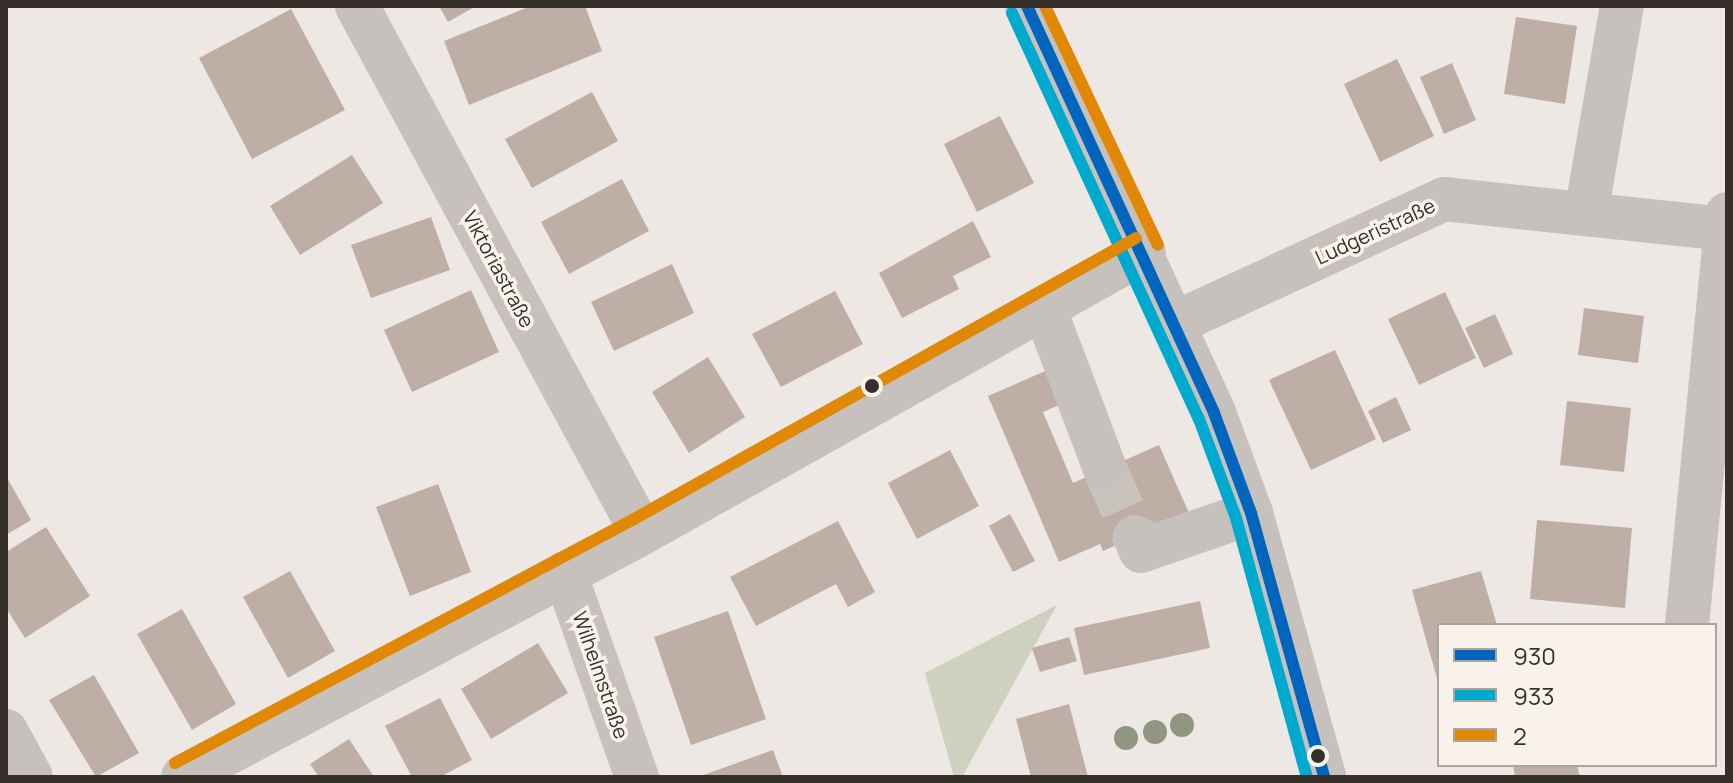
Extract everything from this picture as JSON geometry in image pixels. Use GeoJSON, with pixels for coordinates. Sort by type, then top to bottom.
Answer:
{"type":"FeatureCollection","features":[{"type":"Feature","properties":{"kind":"street","name":"Viktoriastraße"},"geometry":{"type":"LineString","coordinates":[[357,6],[642,533]]}},
{"type":"Feature","properties":{"kind":"street"},"geometry":{"type":"LineString","coordinates":[[1027,6],[1144,252],[1251,513],[1324,777]]}},
{"type":"Feature","properties":{"kind":"street"},"geometry":{"type":"LineString","coordinates":[[1586,214],[1622,6]]}},
{"type":"Feature","properties":{"kind":"street","name":"Ludgeristraße"},"geometry":{"type":"LineString","coordinates":[[1175,323],[1444,199],[1586,214],[1726,222],[1687,623]]}},
{"type":"Feature","properties":{"kind":"street"},"geometry":{"type":"LineString","coordinates":[[183,777],[642,533],[1144,252]]}},
{"type":"Feature","properties":{"kind":"street"},"geometry":{"type":"LineString","coordinates":[[1045,310],[1105,469]]}},
{"type":"Feature","properties":{"kind":"street"},"geometry":{"type":"LineString","coordinates":[[1135,537],[1141,551],[1251,513]]}},
{"type":"Feature","properties":{"kind":"street","name":"Wilhelmstraße"},"geometry":{"type":"LineString","coordinates":[[565,573],[637,777]]}},
{"type":"Feature","properties":{"kind":"street"},"geometry":{"type":"LineString","coordinates":[[6,731],[31,777]]}},
{"type":"Feature","properties":{"kind":"green space"},"geometry":{"type":"Polygon","coordinates":[[[1057,605],[962,777],[954,777],[925,673],[1057,605]]]}},
{"type":"Feature","properties":{"kind":"building"},"geometry":{"type":"Polygon","coordinates":[[[439,6],[476,6],[448,22],[439,6]]]}},
{"type":"Feature","properties":{"kind":"building"},"geometry":{"type":"Polygon","coordinates":[[[531,6],[585,6],[602,51],[469,105],[444,41],[531,6]]]}},
{"type":"Feature","properties":{"kind":"building"},"geometry":{"type":"Polygon","coordinates":[[[291,9],[345,110],[252,159],[199,58],[291,9]]]}},
{"type":"Feature","properties":{"kind":"building"},"geometry":{"type":"Polygon","coordinates":[[[1516,17],[1577,26],[1565,104],[1504,94],[1516,17]]]}},
{"type":"Feature","properties":{"kind":"building"},"geometry":{"type":"Polygon","coordinates":[[[1397,59],[1434,136],[1380,162],[1344,84],[1397,59]]]}},
{"type":"Feature","properties":{"kind":"building"},"geometry":{"type":"Polygon","coordinates":[[[1452,63],[1476,120],[1444,134],[1420,77],[1452,63]]]}},
{"type":"Feature","properties":{"kind":"building"},"geometry":{"type":"Polygon","coordinates":[[[592,92],[618,141],[532,188],[505,139],[592,92]]]}},
{"type":"Feature","properties":{"kind":"building"},"geometry":{"type":"Polygon","coordinates":[[[1000,116],[1034,183],[977,212],[944,144],[1000,116]]]}},
{"type":"Feature","properties":{"kind":"building"},"geometry":{"type":"Polygon","coordinates":[[[352,155],[383,203],[300,255],[270,206],[352,155]]]}},
{"type":"Feature","properties":{"kind":"building"},"geometry":{"type":"Polygon","coordinates":[[[622,179],[649,231],[569,274],[541,222],[622,179]]]}},
{"type":"Feature","properties":{"kind":"building"},"geometry":{"type":"Polygon","coordinates":[[[431,217],[450,270],[371,298],[351,245],[431,217]]]}},
{"type":"Feature","properties":{"kind":"building"},"geometry":{"type":"Polygon","coordinates":[[[973,221],[991,257],[953,276],[959,289],[902,318],[879,273],[973,221]]]}},
{"type":"Feature","properties":{"kind":"building"},"geometry":{"type":"Polygon","coordinates":[[[672,264],[694,313],[614,351],[591,302],[672,264]]]}},
{"type":"Feature","properties":{"kind":"building"},"geometry":{"type":"Polygon","coordinates":[[[471,290],[499,352],[412,392],[384,330],[471,290]]]}},
{"type":"Feature","properties":{"kind":"building"},"geometry":{"type":"Polygon","coordinates":[[[835,291],[863,344],[781,387],[752,334],[835,291]]]}},
{"type":"Feature","properties":{"kind":"building"},"geometry":{"type":"Polygon","coordinates":[[[1445,292],[1476,358],[1419,385],[1388,319],[1445,292]]]}},
{"type":"Feature","properties":{"kind":"building"},"geometry":{"type":"Polygon","coordinates":[[[1584,308],[1644,316],[1638,363],[1578,355],[1584,308]]]}},
{"type":"Feature","properties":{"kind":"building"},"geometry":{"type":"Polygon","coordinates":[[[1495,314],[1513,354],[1484,368],[1465,328],[1495,314]]]}},
{"type":"Feature","properties":{"kind":"building"},"geometry":{"type":"Polygon","coordinates":[[[1335,350],[1376,439],[1311,470],[1269,380],[1335,350]]]}},
{"type":"Feature","properties":{"kind":"building"},"geometry":{"type":"Polygon","coordinates":[[[708,357],[745,417],[689,453],[652,392],[708,357]]]}},
{"type":"Feature","properties":{"kind":"building"},"geometry":{"type":"Polygon","coordinates":[[[1050,369],[1064,403],[1043,412],[1073,483],[1159,445],[1189,513],[1103,551],[1100,544],[1059,562],[988,396],[1050,369]]]}},
{"type":"Feature","properties":{"kind":"building"},"geometry":{"type":"Polygon","coordinates":[[[1396,397],[1411,430],[1383,443],[1368,411],[1396,397]]]}},
{"type":"Feature","properties":{"kind":"building"},"geometry":{"type":"Polygon","coordinates":[[[1567,401],[1631,408],[1624,472],[1560,465],[1567,401]]]}},
{"type":"Feature","properties":{"kind":"building"},"geometry":{"type":"Polygon","coordinates":[[[950,450],[979,506],[917,539],[888,483],[950,450]]]}},
{"type":"Feature","properties":{"kind":"building"},"geometry":{"type":"Polygon","coordinates":[[[6,476],[31,520],[6,535],[6,476]]]}},
{"type":"Feature","properties":{"kind":"building"},"geometry":{"type":"Polygon","coordinates":[[[438,484],[471,572],[410,596],[376,507],[438,484]]]}},
{"type":"Feature","properties":{"kind":"building"},"geometry":{"type":"Polygon","coordinates":[[[1010,514],[1035,561],[1013,572],[989,526],[1010,514]]]}},
{"type":"Feature","properties":{"kind":"building"},"geometry":{"type":"Polygon","coordinates":[[[1537,520],[1632,528],[1625,608],[1530,599],[1537,520]]]}},
{"type":"Feature","properties":{"kind":"building"},"geometry":{"type":"Polygon","coordinates":[[[838,521],[875,592],[848,607],[836,584],[756,626],[730,577],[838,521]]]}},
{"type":"Feature","properties":{"kind":"building"},"geometry":{"type":"Polygon","coordinates":[[[46,527],[90,596],[25,638],[6,608],[6,552],[46,527]]]}},
{"type":"Feature","properties":{"kind":"building"},"geometry":{"type":"Polygon","coordinates":[[[290,571],[335,651],[288,678],[243,597],[290,571]]]}},
{"type":"Feature","properties":{"kind":"building"},"geometry":{"type":"Polygon","coordinates":[[[1481,571],[1496,623],[1437,623],[1437,678],[1412,590],[1481,571]]]}},
{"type":"Feature","properties":{"kind":"building"},"geometry":{"type":"Polygon","coordinates":[[[1200,601],[1210,648],[1084,675],[1074,628],[1200,601]]]}},
{"type":"Feature","properties":{"kind":"building"},"geometry":{"type":"Polygon","coordinates":[[[182,609],[236,704],[192,730],[137,634],[182,609]]]}},
{"type":"Feature","properties":{"kind":"building"},"geometry":{"type":"Polygon","coordinates":[[[728,611],[766,719],[691,745],[654,637],[728,611]]]}},
{"type":"Feature","properties":{"kind":"building"},"geometry":{"type":"Polygon","coordinates":[[[1069,637],[1077,661],[1040,672],[1032,648],[1069,637]]]}},
{"type":"Feature","properties":{"kind":"building"},"geometry":{"type":"Polygon","coordinates":[[[538,643],[568,693],[491,739],[461,689],[538,643]]]}},
{"type":"Feature","properties":{"kind":"building"},"geometry":{"type":"Polygon","coordinates":[[[94,675],[139,753],[96,777],[49,700],[94,675]]]}},
{"type":"Feature","properties":{"kind":"building"},"geometry":{"type":"Polygon","coordinates":[[[440,698],[472,760],[440,777],[412,777],[385,726],[440,698]]]}},
{"type":"Feature","properties":{"kind":"building"},"geometry":{"type":"Polygon","coordinates":[[[1069,704],[1088,777],[1031,777],[1016,719],[1069,704]]]}},
{"type":"Feature","properties":{"kind":"building"},"geometry":{"type":"Polygon","coordinates":[[[349,739],[374,777],[319,777],[310,764],[349,739]]]}},
{"type":"Feature","properties":{"kind":"building"},"geometry":{"type":"Polygon","coordinates":[[[773,750],[783,777],[698,777],[773,750]]]}},
{"type":"Feature","properties":{"kind":"building"},"geometry":{"type":"Polygon","coordinates":[[[1513,767],[1578,767],[1580,777],[1515,777],[1513,767]]]}},
{"type":"Feature","properties":{"kind":"tunnel"},"geometry":{"type":"LineString","coordinates":[[1105,469],[1135,537]]}},
{"type":"Feature","properties":{"kind":"transit line","name":"930"},"geometry":{"type":"LineString","coordinates":[[1027,6],[1214,413],[1251,513],[1324,777]]}},
{"type":"Feature","properties":{"kind":"transit line","name":"2"},"geometry":{"type":"LineString","coordinates":[[1045,6],[1158,245]]}},
{"type":"Feature","properties":{"kind":"transit line","name":"933"},"geometry":{"type":"LineString","coordinates":[[1012,13],[1199,419],[1236,518],[1307,777]]}},
{"type":"Feature","properties":{"kind":"transit line","name":"2"},"geometry":{"type":"LineString","coordinates":[[175,763],[634,519],[1136,238]]}}]}
